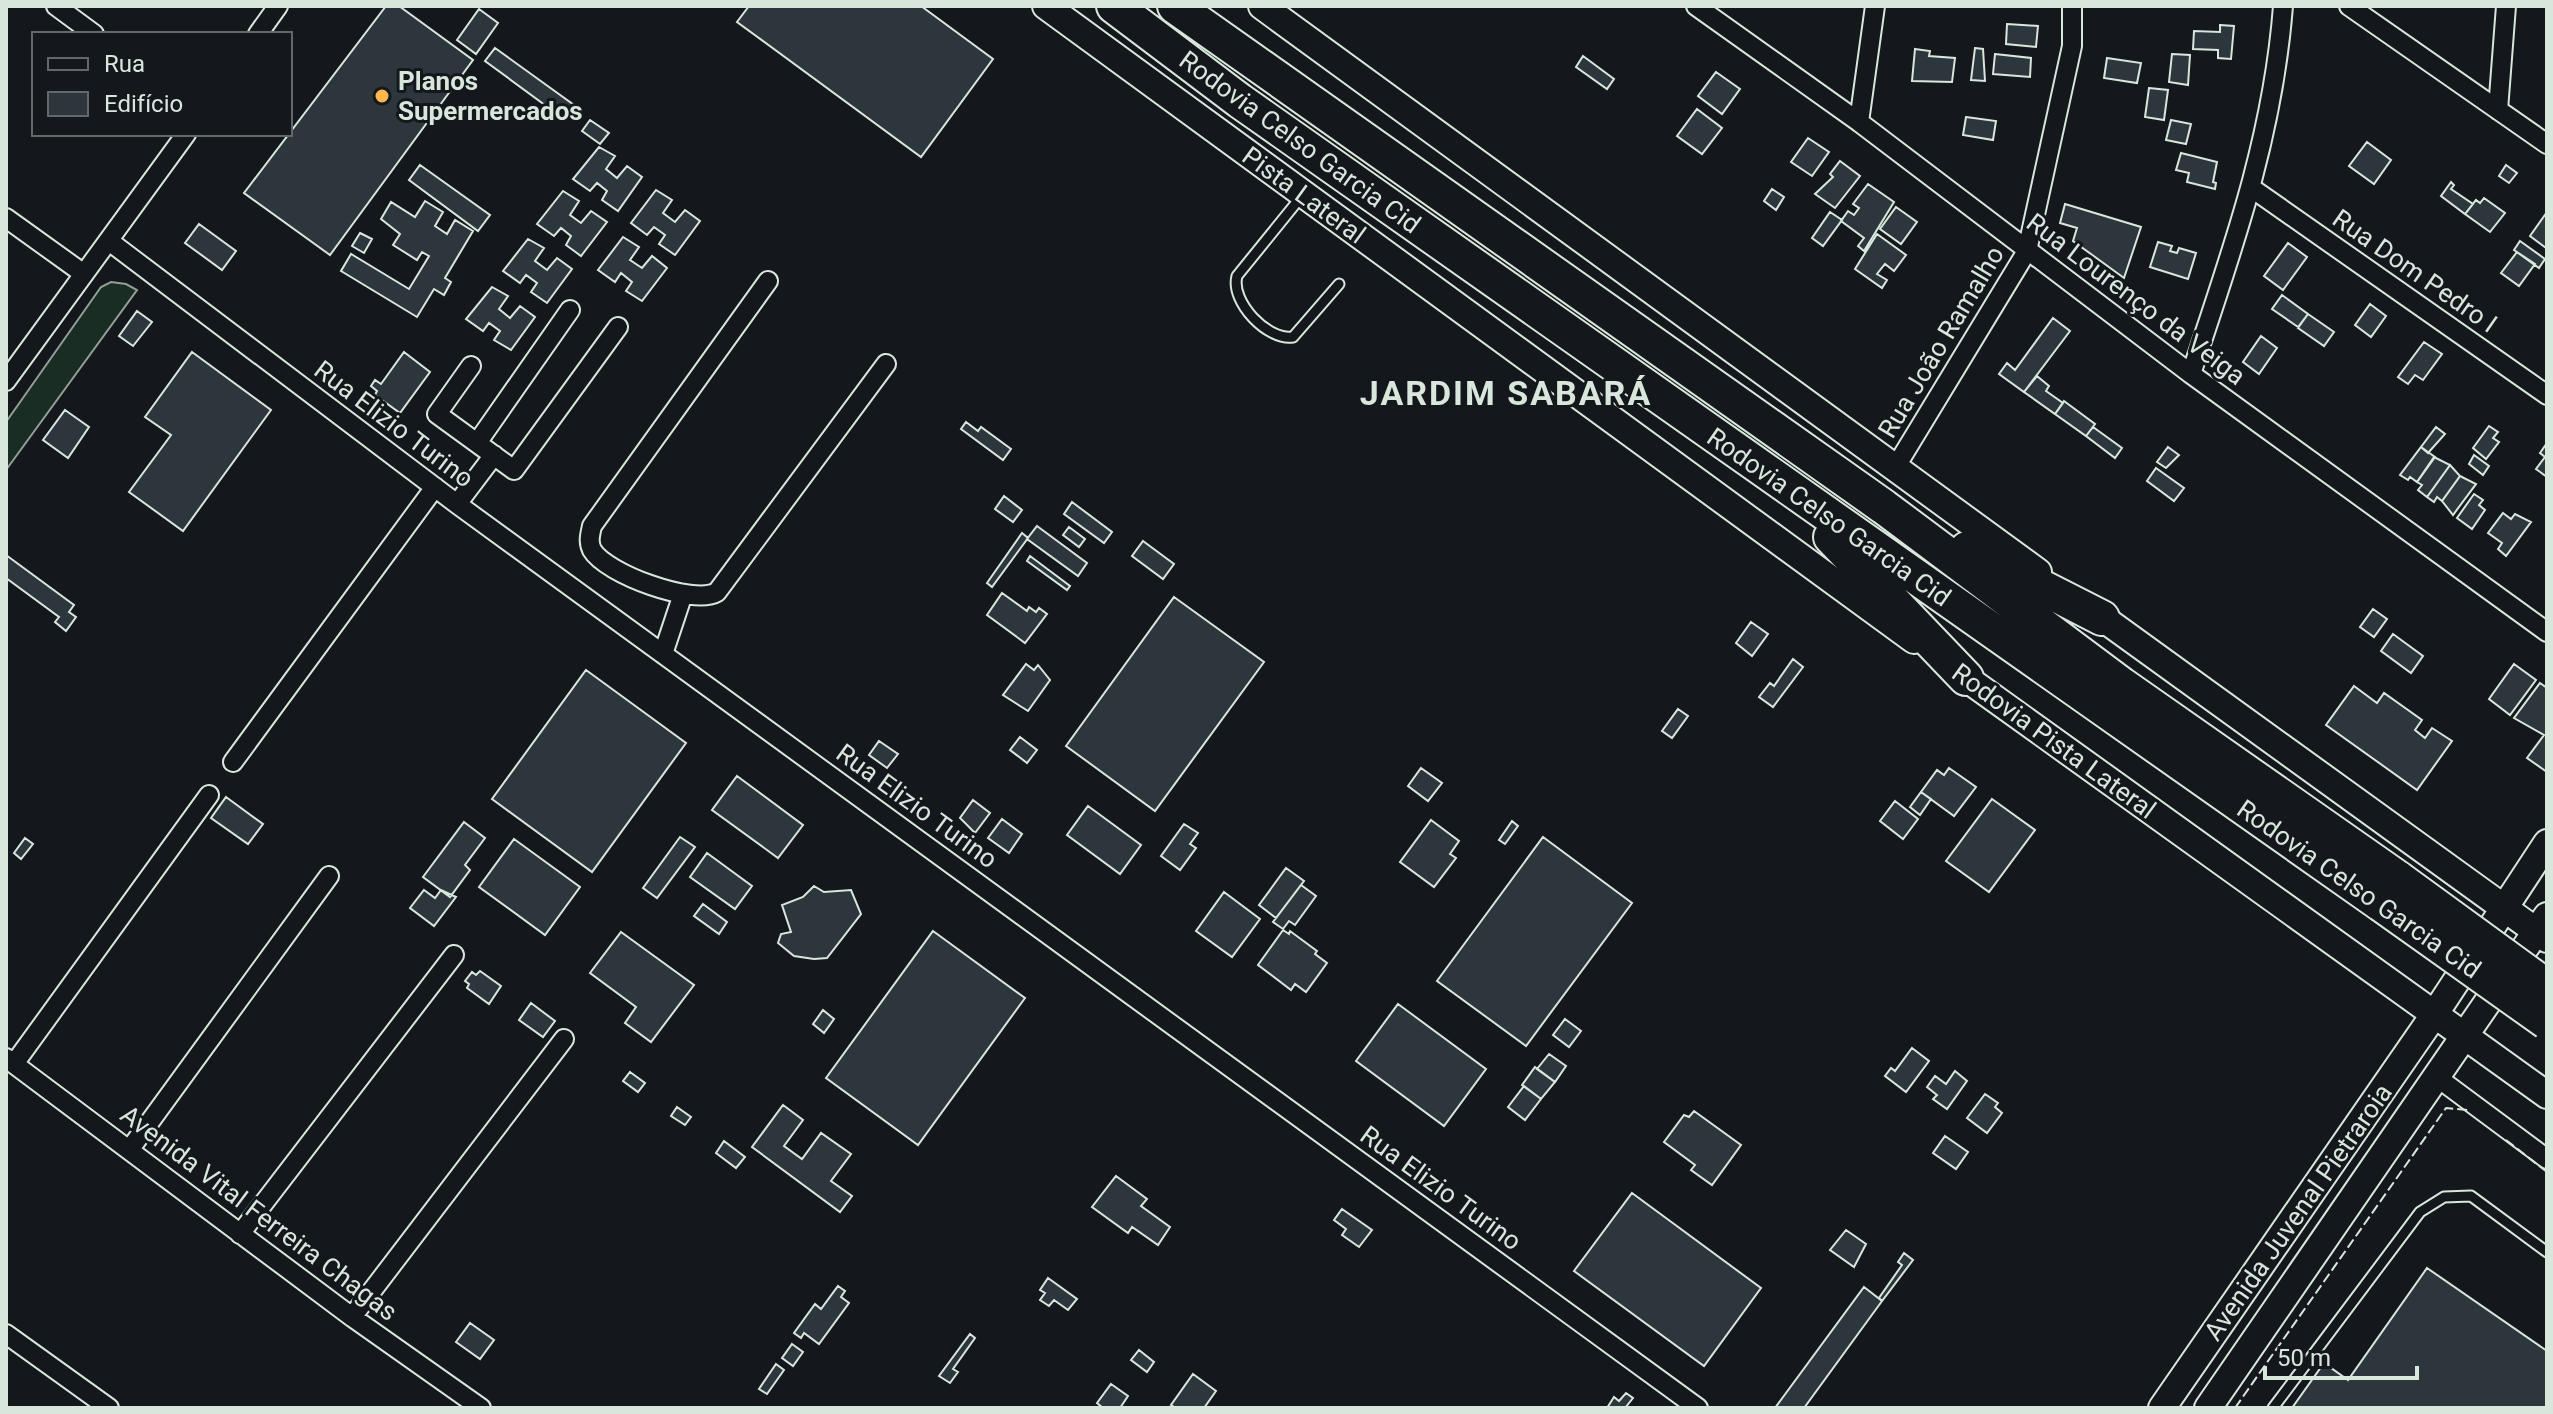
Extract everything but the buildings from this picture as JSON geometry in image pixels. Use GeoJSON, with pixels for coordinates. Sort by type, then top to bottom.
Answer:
{"type":"FeatureCollection","features":[{"type":"Feature","properties":{"kind":"highway","name":"Rodovia Celso Garcia Cid"},"geometry":{"type":"LineString","coordinates":[[1114,6],[1240,101],[1779,482],[2390,892],[2547,987]]}},
{"type":"Feature","properties":{"kind":"highway","name":"Rodovia Celso Garcia Cid"},"geometry":{"type":"LineString","coordinates":[[1175,6],[1884,507],[2122,685],[2390,892],[2547,1022]]}},
{"type":"Feature","properties":{"kind":"highway"},"geometry":{"type":"LineString","coordinates":[[1779,482],[1966,678]]}},
{"type":"Feature","properties":{"kind":"highway"},"geometry":{"type":"LineString","coordinates":[[1884,507],[2102,618]]}},
{"type":"Feature","properties":{"kind":"street"},"geometry":{"type":"LineString","coordinates":[[56,6],[91,32]]}},
{"type":"Feature","properties":{"kind":"street"},"geometry":{"type":"LineString","coordinates":[[259,32],[278,6]]}},
{"type":"Feature","properties":{"kind":"street","name":"Pista Lateral"},"geometry":{"type":"LineString","coordinates":[[1046,6],[1563,383]]}},
{"type":"Feature","properties":{"kind":"street"},"geometry":{"type":"LineString","coordinates":[[1262,6],[2503,909],[2543,929]]}},
{"type":"Feature","properties":{"kind":"street","name":"Rua Lourenço da Veiga"},"geometry":{"type":"LineString","coordinates":[[1696,6],[1859,122],[2191,374],[2547,632]]}},
{"type":"Feature","properties":{"kind":"street"},"geometry":{"type":"LineString","coordinates":[[1859,122],[1875,6]]}},
{"type":"Feature","properties":{"kind":"street","name":"Rua João Ramalho"},"geometry":{"type":"LineString","coordinates":[[1895,468],[2027,251],[2072,46],[2072,6]]}},
{"type":"Feature","properties":{"kind":"street"},"geometry":{"type":"LineString","coordinates":[[2191,374],[2253,189],[2279,60],[2283,6]]}},
{"type":"Feature","properties":{"kind":"street"},"geometry":{"type":"LineString","coordinates":[[2349,6],[2547,144]]}},
{"type":"Feature","properties":{"kind":"street"},"geometry":{"type":"LineString","coordinates":[[2498,110],[2506,6]]}},
{"type":"Feature","properties":{"kind":"street"},"geometry":{"type":"LineString","coordinates":[[6,381],[185,136]]}},
{"type":"Feature","properties":{"kind":"street","name":"Rua Dom Pedro I"},"geometry":{"type":"LineString","coordinates":[[2253,189],[2547,395]]}},
{"type":"Feature","properties":{"kind":"street"},"geometry":{"type":"LineString","coordinates":[[6,218],[84,274]]}},
{"type":"Feature","properties":{"kind":"street","name":"Rua Elizio Turino"},"geometry":{"type":"LineString","coordinates":[[109,241],[457,504],[1698,1408]]}},
{"type":"Feature","properties":{"kind":"street"},"geometry":{"type":"LineString","coordinates":[[768,281],[592,526],[589,537],[593,552],[631,578],[707,598],[717,592],[886,364]]}},
{"type":"Feature","properties":{"kind":"street"},"geometry":{"type":"LineString","coordinates":[[477,443],[570,310]]}},
{"type":"Feature","properties":{"kind":"street"},"geometry":{"type":"LineString","coordinates":[[471,366],[437,414],[514,470],[618,327]]}},
{"type":"Feature","properties":{"kind":"street","name":"Rodovia Pista Lateral"},"geometry":{"type":"LineString","coordinates":[[1563,383],[1966,678],[2547,1095]]}},
{"type":"Feature","properties":{"kind":"street"},"geometry":{"type":"LineString","coordinates":[[457,504],[494,455]]}},
{"type":"Feature","properties":{"kind":"street"},"geometry":{"type":"LineString","coordinates":[[233,762],[435,487]]}},
{"type":"Feature","properties":{"kind":"street"},"geometry":{"type":"LineString","coordinates":[[663,654],[683,594]]}},
{"type":"Feature","properties":{"kind":"street"},"geometry":{"type":"LineString","coordinates":[[10,1061],[209,795]]}},
{"type":"Feature","properties":{"kind":"street","name":"Avenida Juvenal Pietraroia"},"geometry":{"type":"LineString","coordinates":[[2162,1408],[2434,1015],[2547,843]]}},
{"type":"Feature","properties":{"kind":"street"},"geometry":{"type":"LineString","coordinates":[[130,1149],[329,876]]}},
{"type":"Feature","properties":{"kind":"street","name":"Avenida Juvenal Pietraroia"},"geometry":{"type":"LineString","coordinates":[[2208,1408],[2464,1036],[2543,929]]}},
{"type":"Feature","properties":{"kind":"street"},"geometry":{"type":"LineString","coordinates":[[240,1234],[454,955]]}},
{"type":"Feature","properties":{"kind":"street"},"geometry":{"type":"LineString","coordinates":[[352,1317],[564,1039]]}},
{"type":"Feature","properties":{"kind":"street","name":"Avenida Vital Ferreira Chagas"},"geometry":{"type":"LineString","coordinates":[[10,1061],[477,1407]]}},
{"type":"Feature","properties":{"kind":"street"},"geometry":{"type":"LineString","coordinates":[[2438,1078],[2547,1159]]}},
{"type":"Feature","properties":{"kind":"street"},"geometry":{"type":"LineString","coordinates":[[6,1334],[109,1408]]}},
{"type":"Feature","properties":{"kind":"lane"},"geometry":{"type":"LineString","coordinates":[[1303,194],[1237,276],[1235,292],[1240,302],[1272,333],[1285,338],[1293,337],[1339,284]]}},
{"type":"Feature","properties":{"kind":"lane"},"geometry":{"type":"LineString","coordinates":[[2273,1408],[2420,1212],[2444,1197],[2471,1196],[2547,1252]]}},
{"type":"Feature","properties":{"kind":"green space"},"geometry":{"type":"Polygon","coordinates":[[[111,282],[126,284],[137,290],[6,470],[6,422],[101,287],[111,282]]]}},
{"type":"Feature","properties":{"kind":"fence"},"geometry":{"type":"LineString","coordinates":[[2235,1408],[2446,1108],[2468,1110]]}},
{"type":"Feature","properties":{"kind":"fence"},"geometry":{"type":"LineString","coordinates":[[2506,1140],[2547,1172]]}},
{"type":"Feature","properties":{"kind":"place","name":"Planos Supermercados"},"geometry":{"type":"Point","coordinates":[382,96]}},
{"type":"Feature","properties":{"kind":"district","name":"JARDIM SABARÁ"},"geometry":{"type":"Point","coordinates":[1506,393]}}]}
